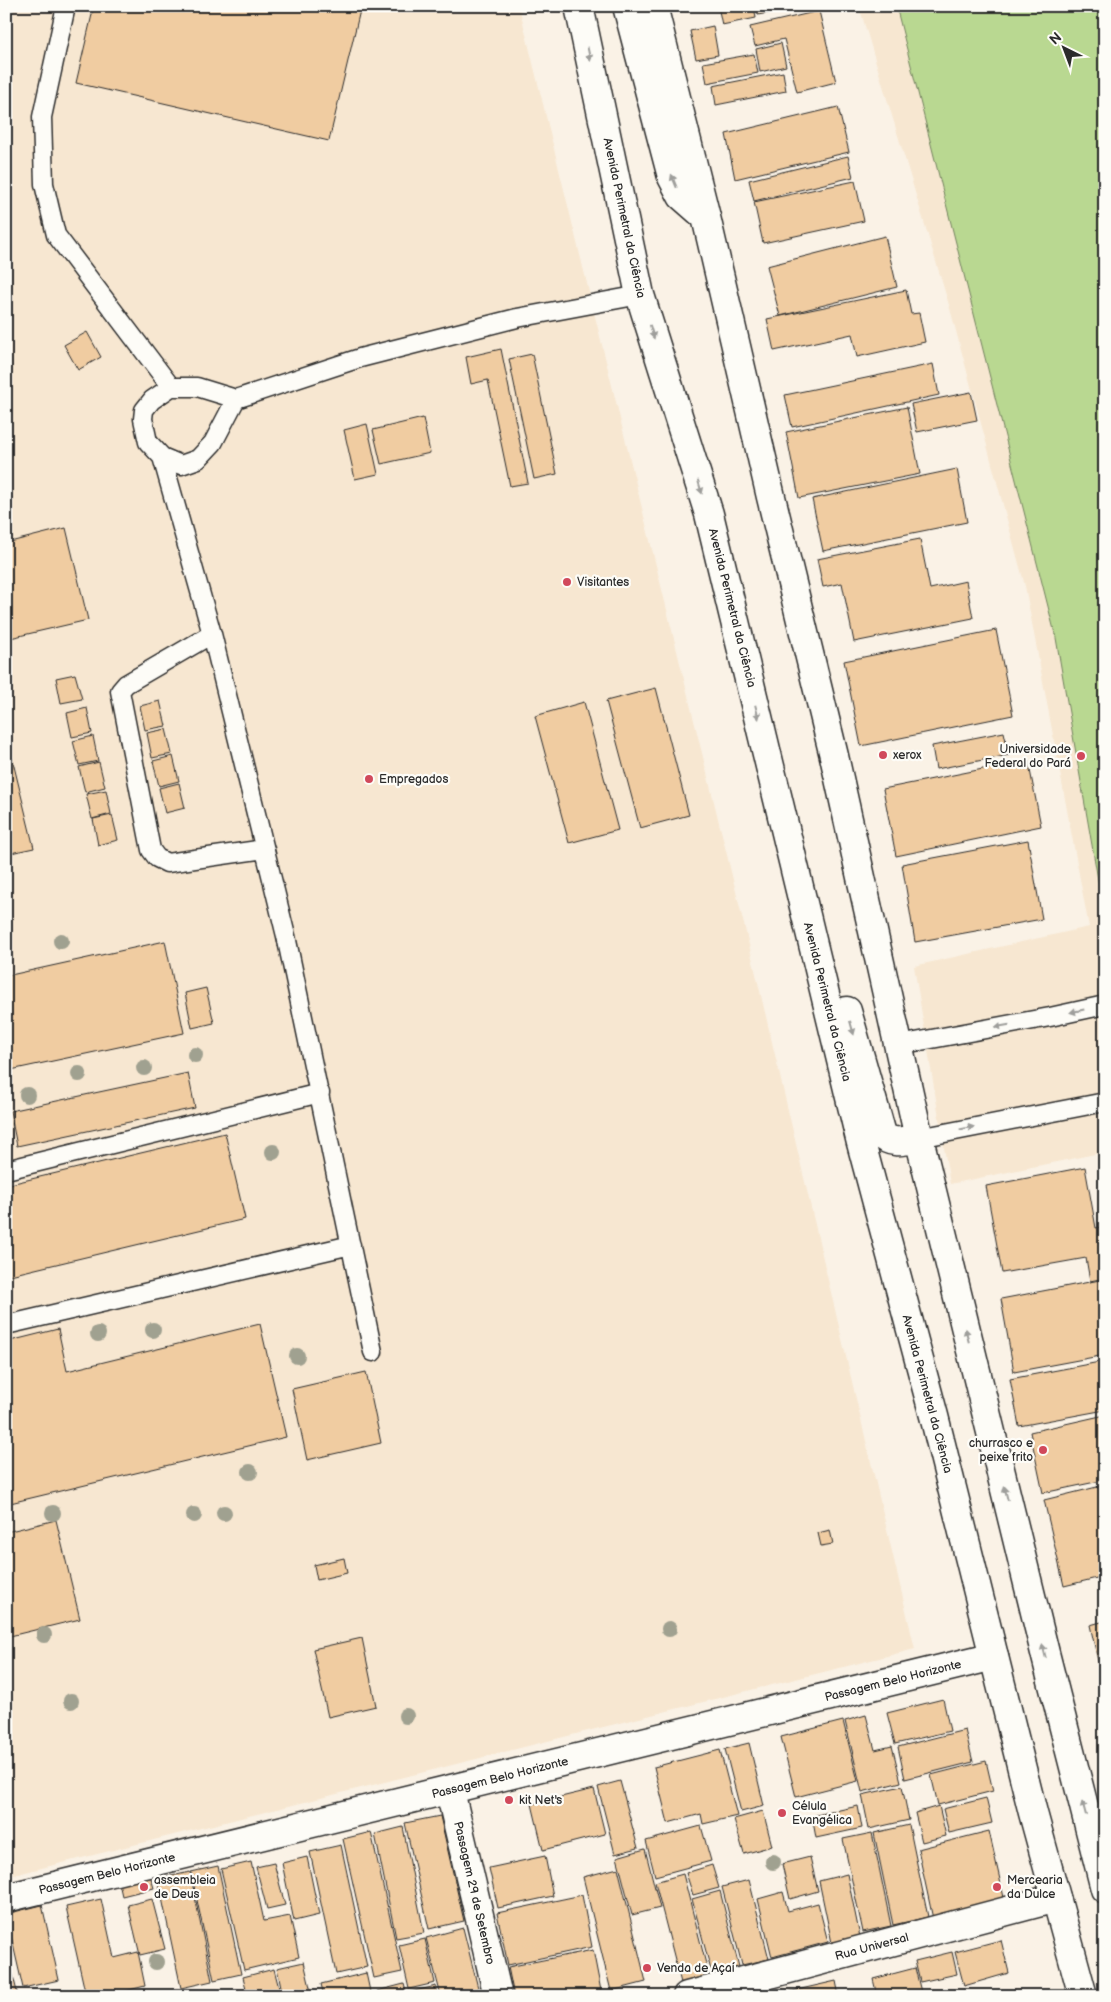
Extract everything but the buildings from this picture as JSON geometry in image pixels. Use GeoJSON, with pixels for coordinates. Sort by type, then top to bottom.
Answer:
{"type":"FeatureCollection","features":[{"type":"Feature","properties":{"kind":"main road","name":"Avenida Perimetral da Ciência"},"geometry":{"type":"LineString","coordinates":[[579,6],[640,295],[709,514],[861,1143],[934,1416],[1056,1898],[1083,1996]]}},
{"type":"Feature","properties":{"kind":"main road"},"geometry":{"type":"LineString","coordinates":[[627,6],[672,177],[682,196],[706,216]]}},
{"type":"Feature","properties":{"kind":"main road"},"geometry":{"type":"LineString","coordinates":[[653,6],[706,216],[773,507],[834,756],[919,1138],[1047,1662],[1105,1890]]}},
{"type":"Feature","properties":{"kind":"main road"},"geometry":{"type":"LineString","coordinates":[[774,782],[805,860],[880,1128],[886,1139],[891,1141],[919,1138]]}},
{"type":"Feature","properties":{"kind":"main road","name":"Passagem Belo Horizonte"},"geometry":{"type":"LineString","coordinates":[[6,1898],[450,1791],[994,1656]]}},
{"type":"Feature","properties":{"kind":"main road","name":"Passagem 29 de Setembro"},"geometry":{"type":"LineString","coordinates":[[450,1791],[498,1996]]}},
{"type":"Feature","properties":{"kind":"main road","name":"Rua Universal"},"geometry":{"type":"LineString","coordinates":[[687,1996],[1056,1898]]}},
{"type":"Feature","properties":{"kind":"lane"},"geometry":{"type":"LineString","coordinates":[[66,6],[42,117],[44,184],[56,235],[171,387]]}},
{"type":"Feature","properties":{"kind":"lane"},"geometry":{"type":"LineString","coordinates":[[236,399],[213,443],[198,459],[180,465],[162,457],[148,442],[143,419],[144,410],[152,400],[171,387],[197,387],[236,399],[360,358],[517,318],[640,295]]}},
{"type":"Feature","properties":{"kind":"lane"},"geometry":{"type":"LineString","coordinates":[[162,457],[212,634],[286,936],[373,1352]]}},
{"type":"Feature","properties":{"kind":"lane"},"geometry":{"type":"LineString","coordinates":[[212,634],[126,684],[120,692],[151,850],[157,858],[167,863],[264,850]]}},
{"type":"Feature","properties":{"kind":"lane"},"geometry":{"type":"LineString","coordinates":[[899,1045],[1050,1018],[1105,1006]]}},
{"type":"Feature","properties":{"kind":"lane"},"geometry":{"type":"LineString","coordinates":[[6,1170],[320,1093]]}},
{"type":"Feature","properties":{"kind":"lane"},"geometry":{"type":"LineString","coordinates":[[919,1138],[1105,1102]]}},
{"type":"Feature","properties":{"kind":"lane"},"geometry":{"type":"LineString","coordinates":[[6,1325],[351,1246]]}},
{"type":"Feature","properties":{"kind":"shaded area"},"geometry":{"type":"Polygon","coordinates":[[[6,6],[519,6],[751,953],[915,1649],[6,1877],[6,6]]]}},
{"type":"Feature","properties":{"kind":"shaded area","name":"Universidade Federal do Pará"},"geometry":{"type":"Polygon","coordinates":[[[859,6],[1105,6],[1105,1152],[950,1184],[914,966],[1089,927],[1025,586],[949,305],[859,6]]]}},
{"type":"Feature","properties":{"kind":"green space"},"geometry":{"type":"Polygon","coordinates":[[[896,6],[1105,6],[1105,920],[1056,638],[896,6]]]}},
{"type":"Feature","properties":{"kind":"place","name":"Visitantes"},"geometry":{"type":"Point","coordinates":[567,582]}},
{"type":"Feature","properties":{"kind":"place","name":"xerox"},"geometry":{"type":"Point","coordinates":[883,755]}},
{"type":"Feature","properties":{"kind":"place","name":"Universidade Federal do Pará"},"geometry":{"type":"Point","coordinates":[1081,756]}},
{"type":"Feature","properties":{"kind":"place","name":"Empregados"},"geometry":{"type":"Point","coordinates":[369,779]}},
{"type":"Feature","properties":{"kind":"place","name":"churrasco e peixe frito"},"geometry":{"type":"Point","coordinates":[1043,1450]}},
{"type":"Feature","properties":{"kind":"place","name":"kit Net's"},"geometry":{"type":"Point","coordinates":[509,1800]}},
{"type":"Feature","properties":{"kind":"place","name":"Célula Evangélica"},"geometry":{"type":"Point","coordinates":[782,1813]}},
{"type":"Feature","properties":{"kind":"place","name":"assembleia de Deus"},"geometry":{"type":"Point","coordinates":[144,1887]}},
{"type":"Feature","properties":{"kind":"place","name":"Mercearia da Dulce"},"geometry":{"type":"Point","coordinates":[997,1887]}},
{"type":"Feature","properties":{"kind":"place","name":"Venda de Açaí"},"geometry":{"type":"Point","coordinates":[647,1968]}}]}
